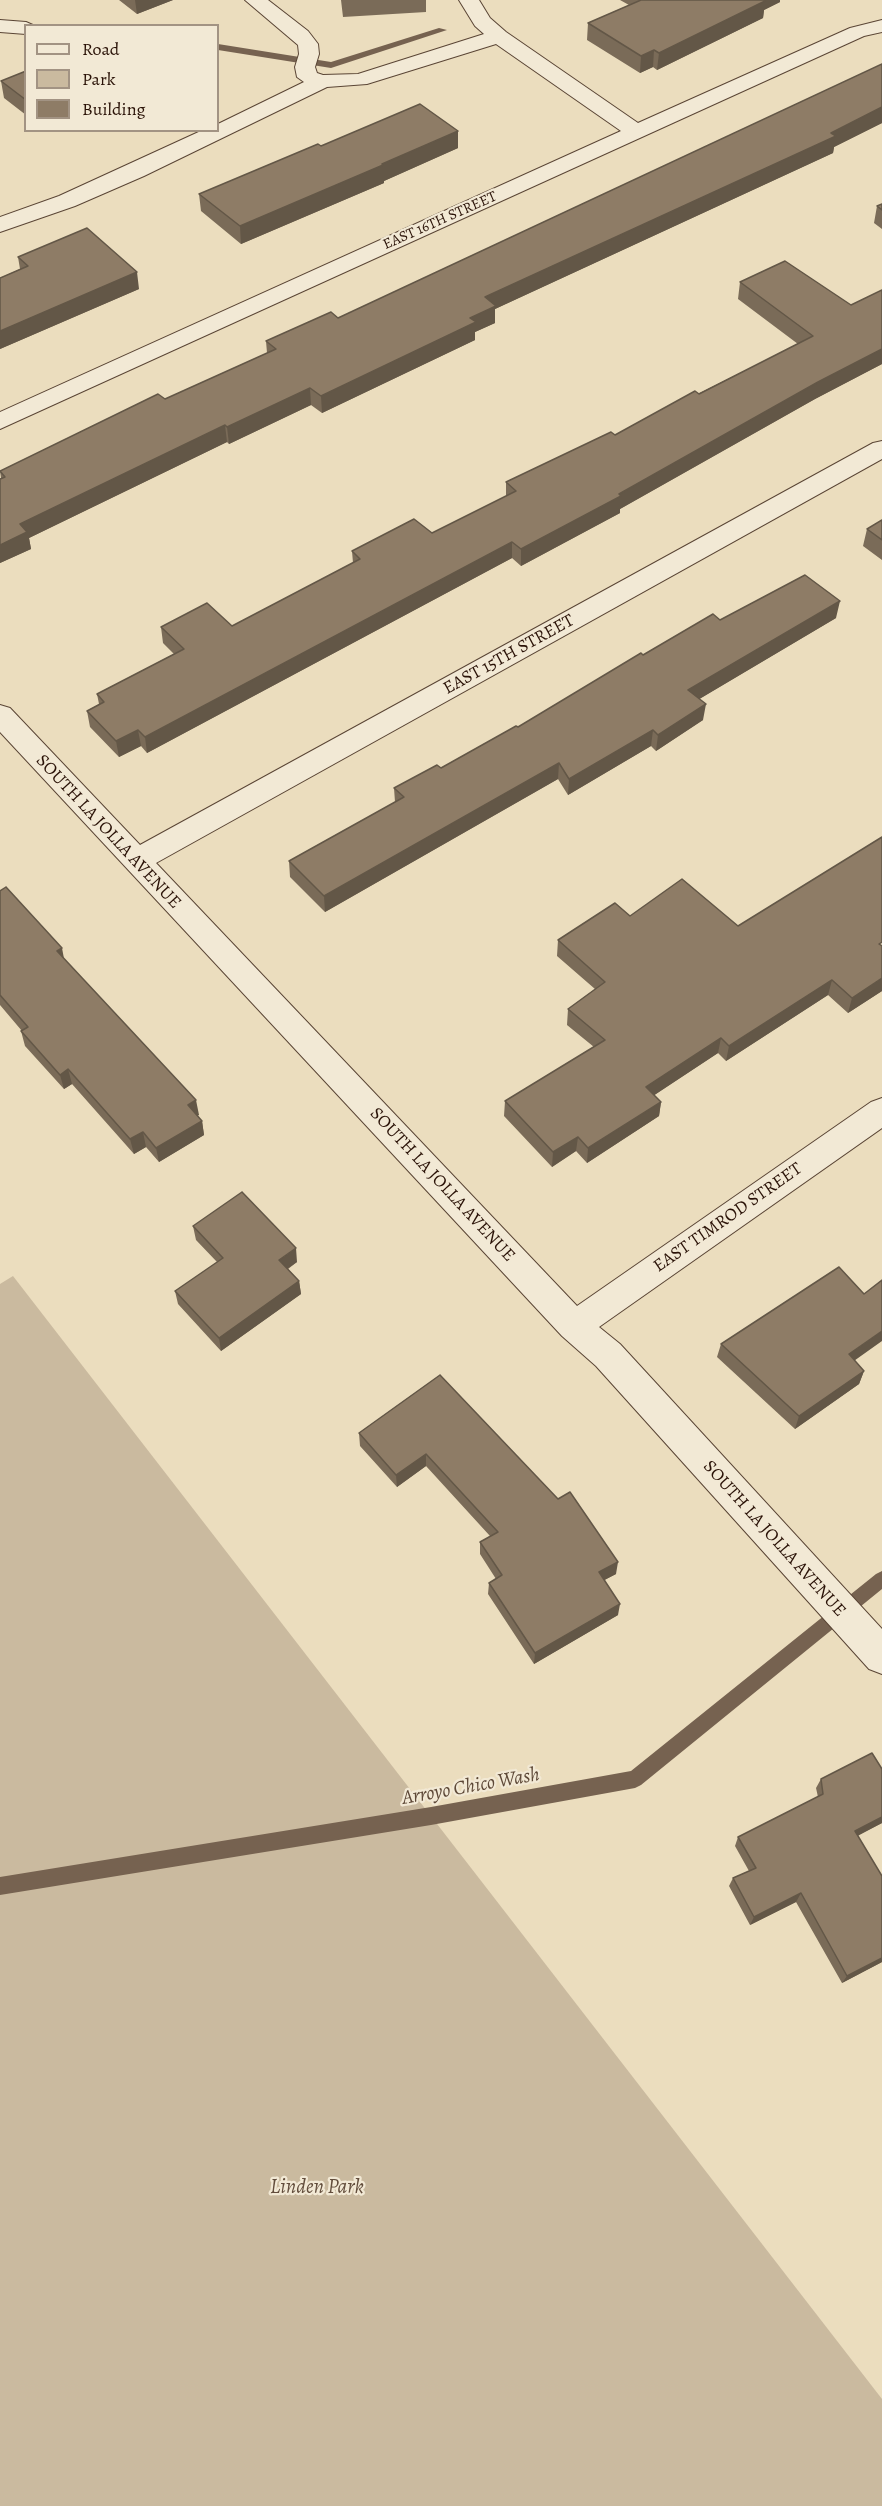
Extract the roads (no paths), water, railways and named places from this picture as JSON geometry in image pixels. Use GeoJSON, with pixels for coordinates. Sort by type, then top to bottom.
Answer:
{"type":"FeatureCollection","features":[{"type":"Feature","properties":{"kind":"street"},"geometry":{"type":"LineString","coordinates":[[255,0],[301,35],[308,44],[309,54],[305,66],[308,77],[323,81],[360,80],[499,36]]}},
{"type":"Feature","properties":{"kind":"street"},"geometry":{"type":"LineString","coordinates":[[469,0],[482,22],[499,36],[636,132]]}},
{"type":"Feature","properties":{"kind":"street"},"geometry":{"type":"LineString","coordinates":[[0,26],[24,27]]}},
{"type":"Feature","properties":{"kind":"street","name":"EAST 16TH STREET"},"geometry":{"type":"LineString","coordinates":[[0,421],[857,32],[882,26]]}},
{"type":"Feature","properties":{"kind":"street"},"geometry":{"type":"LineString","coordinates":[[219,131],[323,81]]}},
{"type":"Feature","properties":{"kind":"street"},"geometry":{"type":"LineString","coordinates":[[0,225],[67,201],[217,132]]}},
{"type":"Feature","properties":{"kind":"street","name":"EAST 15TH STREET"},"geometry":{"type":"LineString","coordinates":[[135,861],[882,449]]}},
{"type":"Feature","properties":{"kind":"street","name":"SOUTH LA JOLLA AVENUE"},"geometry":{"type":"LineString","coordinates":[[0,716],[574,1326],[608,1355],[882,1656]]}},
{"type":"Feature","properties":{"kind":"street","name":"EAST TIMROD STREET"},"geometry":{"type":"LineString","coordinates":[[574,1326],[882,1111]]}},
{"type":"Feature","properties":{"kind":"waterway"},"geometry":{"type":"LineString","coordinates":[[219,47],[331,65],[442,30]]}},
{"type":"Feature","properties":{"kind":"waterway","name":"Arroyo Chico Wash"},"geometry":{"type":"LineString","coordinates":[[0,1886],[431,1816],[635,1779],[882,1579]]}},
{"type":"Feature","properties":{"kind":"park label","name":"Linden Park"},"geometry":{"type":"Point","coordinates":[317,2188]}}]}
